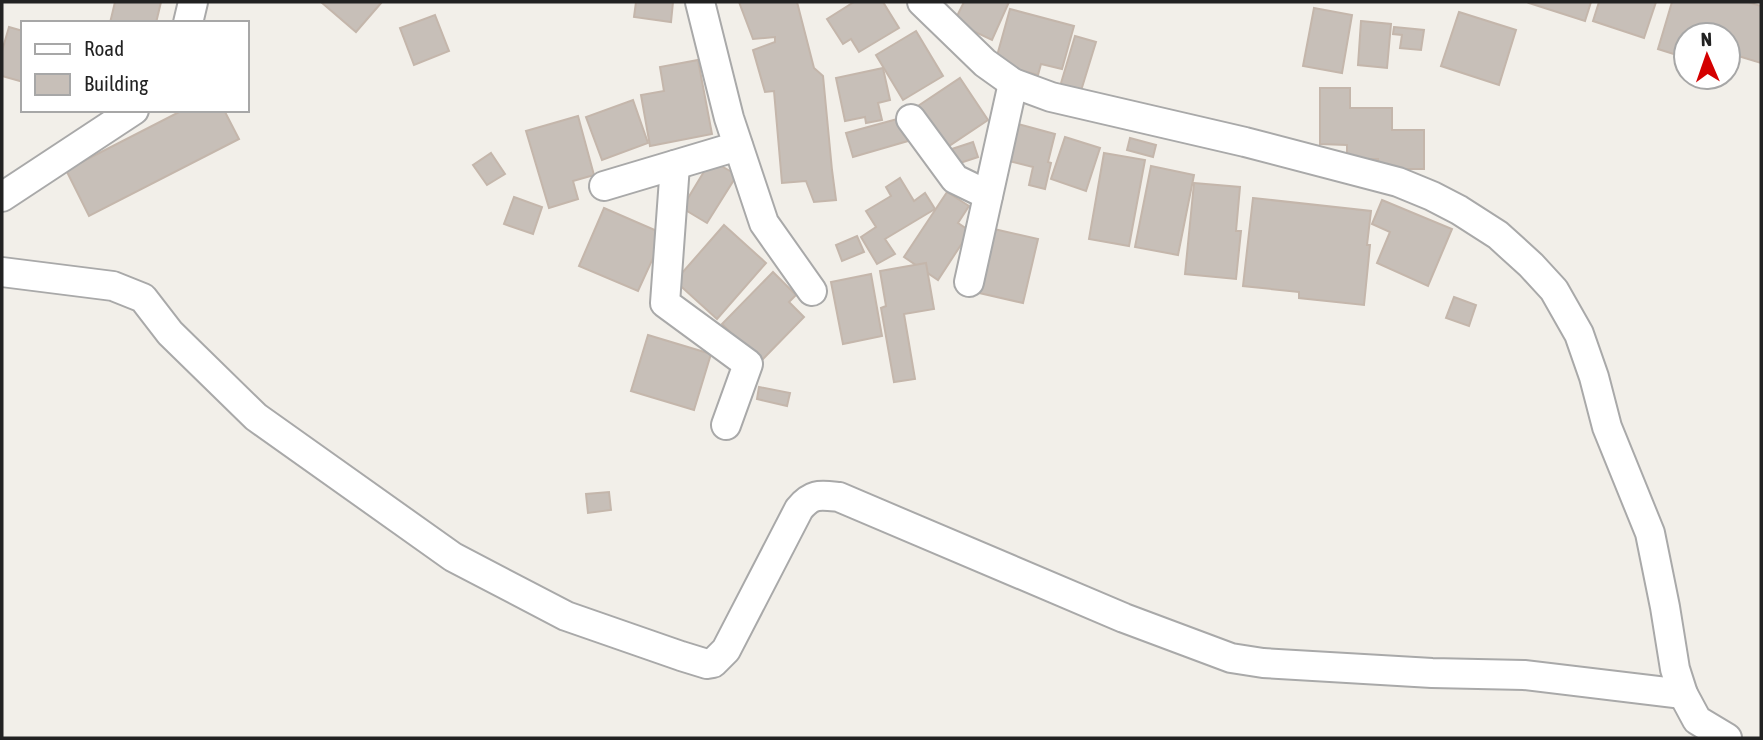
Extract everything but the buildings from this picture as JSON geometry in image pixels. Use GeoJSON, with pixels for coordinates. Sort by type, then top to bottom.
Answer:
{"type":"FeatureCollection","features":[{"type":"Feature","properties":{"kind":"street"},"geometry":{"type":"LineString","coordinates":[[188,21],[193,2]]}},
{"type":"Feature","properties":{"kind":"street"},"geometry":{"type":"LineString","coordinates":[[700,2],[729,118],[764,223],[813,290]]}},
{"type":"Feature","properties":{"kind":"street"},"geometry":{"type":"LineString","coordinates":[[922,2],[985,63],[1013,83],[1051,97],[1245,142],[1398,182],[1450,205],[1498,234],[1554,290],[1578,334],[1594,377],[1607,427],[1650,533],[1675,669],[1683,694],[1697,720],[1727,738]]}},
{"type":"Feature","properties":{"kind":"street"},"geometry":{"type":"LineString","coordinates":[[969,282],[1013,83]]}},
{"type":"Feature","properties":{"kind":"street"},"geometry":{"type":"LineString","coordinates":[[2,197],[131,112]]}},
{"type":"Feature","properties":{"kind":"street"},"geometry":{"type":"LineString","coordinates":[[911,119],[955,179],[988,195]]}},
{"type":"Feature","properties":{"kind":"street"},"geometry":{"type":"LineString","coordinates":[[604,186],[738,146]]}},
{"type":"Feature","properties":{"kind":"street"},"geometry":{"type":"LineString","coordinates":[[675,165],[665,303],[748,364],[726,425]]}},
{"type":"Feature","properties":{"kind":"street"},"geometry":{"type":"LineString","coordinates":[[2,272],[113,286],[143,298],[170,333],[256,417],[453,558],[566,616],[707,664],[717,660],[726,650],[799,509],[806,501],[819,495],[839,497],[1124,618],[1231,657],[1263,663],[1432,673],[1524,675],[1683,694]]}}]}
